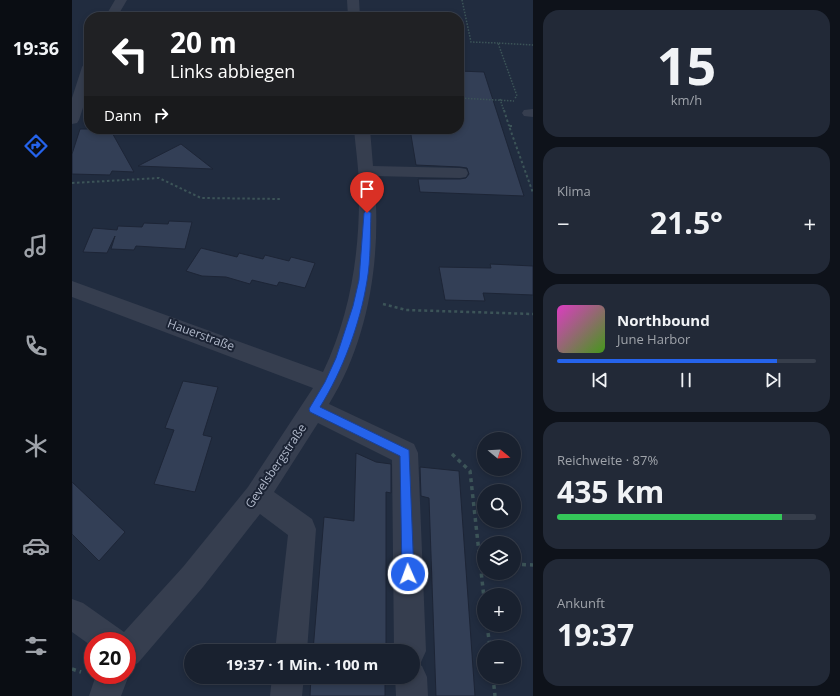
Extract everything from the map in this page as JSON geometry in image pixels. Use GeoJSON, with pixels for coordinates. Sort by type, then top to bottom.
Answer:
{"type":"FeatureCollection","features":[{"type":"Feature","properties":{"kind":"street"},"geometry":{"type":"LineString","coordinates":[[115,12],[121,0]]}},
{"type":"Feature","properties":{"kind":"street"},"geometry":{"type":"LineString","coordinates":[[353,0],[354,12]]}},
{"type":"Feature","properties":{"kind":"street"},"geometry":{"type":"LineString","coordinates":[[72,120],[84,83]]}},
{"type":"Feature","properties":{"kind":"street","name":"Gevelsbergstraße"},"geometry":{"type":"LineString","coordinates":[[136,638],[193,577],[257,496],[329,384],[343,350],[357,306],[363,280],[368,200],[362,134]]}},
{"type":"Feature","properties":{"kind":"street"},"geometry":{"type":"LineString","coordinates":[[366,171],[460,173]]}},
{"type":"Feature","properties":{"kind":"street","name":"Hauerstraße"},"geometry":{"type":"LineString","coordinates":[[72,288],[329,384]]}},
{"type":"Feature","properties":{"kind":"street"},"geometry":{"type":"LineString","coordinates":[[314,409],[405,453],[410,644]]}},
{"type":"Feature","properties":{"kind":"street"},"geometry":{"type":"LineString","coordinates":[[257,496],[302,529],[292,644]]}},
{"type":"Feature","properties":{"kind":"street"},"geometry":{"type":"LineString","coordinates":[[72,614],[94,632]]}},
{"type":"Feature","properties":{"kind":"street","name":"Gevelsbergstraße"},"geometry":{"type":"LineString","coordinates":[[105,696],[108,684]]}},
{"type":"Feature","properties":{"kind":"street"},"geometry":{"type":"LineString","coordinates":[[286,696],[287,684]]}},
{"type":"Feature","properties":{"kind":"street"},"geometry":{"type":"LineString","coordinates":[[411,684],[412,696]]}},
{"type":"Feature","properties":{"kind":"path"},"geometry":{"type":"LineString","coordinates":[[462,0],[471,42],[533,45]]}},
{"type":"Feature","properties":{"kind":"path"},"geometry":{"type":"LineString","coordinates":[[498,44],[517,96],[513,99]]}},
{"type":"Feature","properties":{"kind":"path"},"geometry":{"type":"LineString","coordinates":[[464,98],[493,99]]}},
{"type":"Feature","properties":{"kind":"path"},"geometry":{"type":"LineString","coordinates":[[500,99],[533,194]]}},
{"type":"Feature","properties":{"kind":"path"},"geometry":{"type":"LineString","coordinates":[[509,126],[527,125],[531,113]]}},
{"type":"Feature","properties":{"kind":"path"},"geometry":{"type":"LineString","coordinates":[[72,183],[159,178],[201,198],[282,199]]}},
{"type":"Feature","properties":{"kind":"path"},"geometry":{"type":"LineString","coordinates":[[381,304],[406,310],[434,313],[533,314]]}},
{"type":"Feature","properties":{"kind":"path"},"geometry":{"type":"LineString","coordinates":[[452,454],[470,471],[479,536]]}},
{"type":"Feature","properties":{"kind":"path"},"geometry":{"type":"LineString","coordinates":[[521,564],[533,565]]}},
{"type":"Feature","properties":{"kind":"path"},"geometry":{"type":"LineString","coordinates":[[494,684],[495,696]]}},
{"type":"Feature","properties":{"kind":"building"},"geometry":{"type":"Polygon","coordinates":[[[464,71],[484,72],[524,196],[420,192],[418,179],[460,179],[466,178],[469,174],[467,168],[416,165],[411,134],[464,134],[464,71]]]}},
{"type":"Feature","properties":{"kind":"building"},"geometry":{"type":"Polygon","coordinates":[[[80,129],[84,129],[84,134],[113,134],[134,172],[112,171],[110,175],[72,174],[72,154],[80,129]]]}},
{"type":"Feature","properties":{"kind":"building"},"geometry":{"type":"Polygon","coordinates":[[[181,144],[213,169],[138,166],[181,144]]]}},
{"type":"Feature","properties":{"kind":"building"},"geometry":{"type":"Polygon","coordinates":[[[169,221],[192,222],[185,249],[136,246],[134,250],[111,249],[115,236],[107,253],[83,252],[93,228],[117,230],[118,226],[142,227],[144,223],[168,224],[169,221]]]}},
{"type":"Feature","properties":{"kind":"building"},"geometry":{"type":"Polygon","coordinates":[[[201,248],[237,257],[239,253],[263,259],[265,255],[289,261],[291,257],[315,263],[305,288],[279,282],[277,286],[252,280],[250,284],[226,277],[202,276],[186,271],[201,248]]]}},
{"type":"Feature","properties":{"kind":"building"},"geometry":{"type":"Polygon","coordinates":[[[490,264],[533,266],[533,295],[483,293],[485,301],[445,300],[439,267],[491,268],[490,264]]]}},
{"type":"Feature","properties":{"kind":"building"},"geometry":{"type":"Polygon","coordinates":[[[183,381],[218,387],[203,435],[212,437],[195,492],[154,484],[174,430],[165,428],[183,381]]]}},
{"type":"Feature","properties":{"kind":"building"},"geometry":{"type":"Polygon","coordinates":[[[356,453],[376,462],[391,464],[391,493],[386,492],[386,644],[314,644],[324,517],[354,521],[356,453]]]}},
{"type":"Feature","properties":{"kind":"building"},"geometry":{"type":"Polygon","coordinates":[[[420,467],[459,471],[475,696],[436,696],[429,498],[421,496],[420,467]]]}},
{"type":"Feature","properties":{"kind":"building"},"geometry":{"type":"Polygon","coordinates":[[[72,482],[125,532],[99,561],[72,534],[72,482]]]}},
{"type":"Feature","properties":{"kind":"building"},"geometry":{"type":"Polygon","coordinates":[[[311,684],[385,684],[385,696],[310,696],[311,684]]]}},
{"type":"Feature","properties":{"kind":"route"},"geometry":{"type":"LineString","coordinates":[[367,213],[366,253],[363,280],[357,306],[341,358],[329,384],[314,409],[405,453],[408,574]]}}]}
